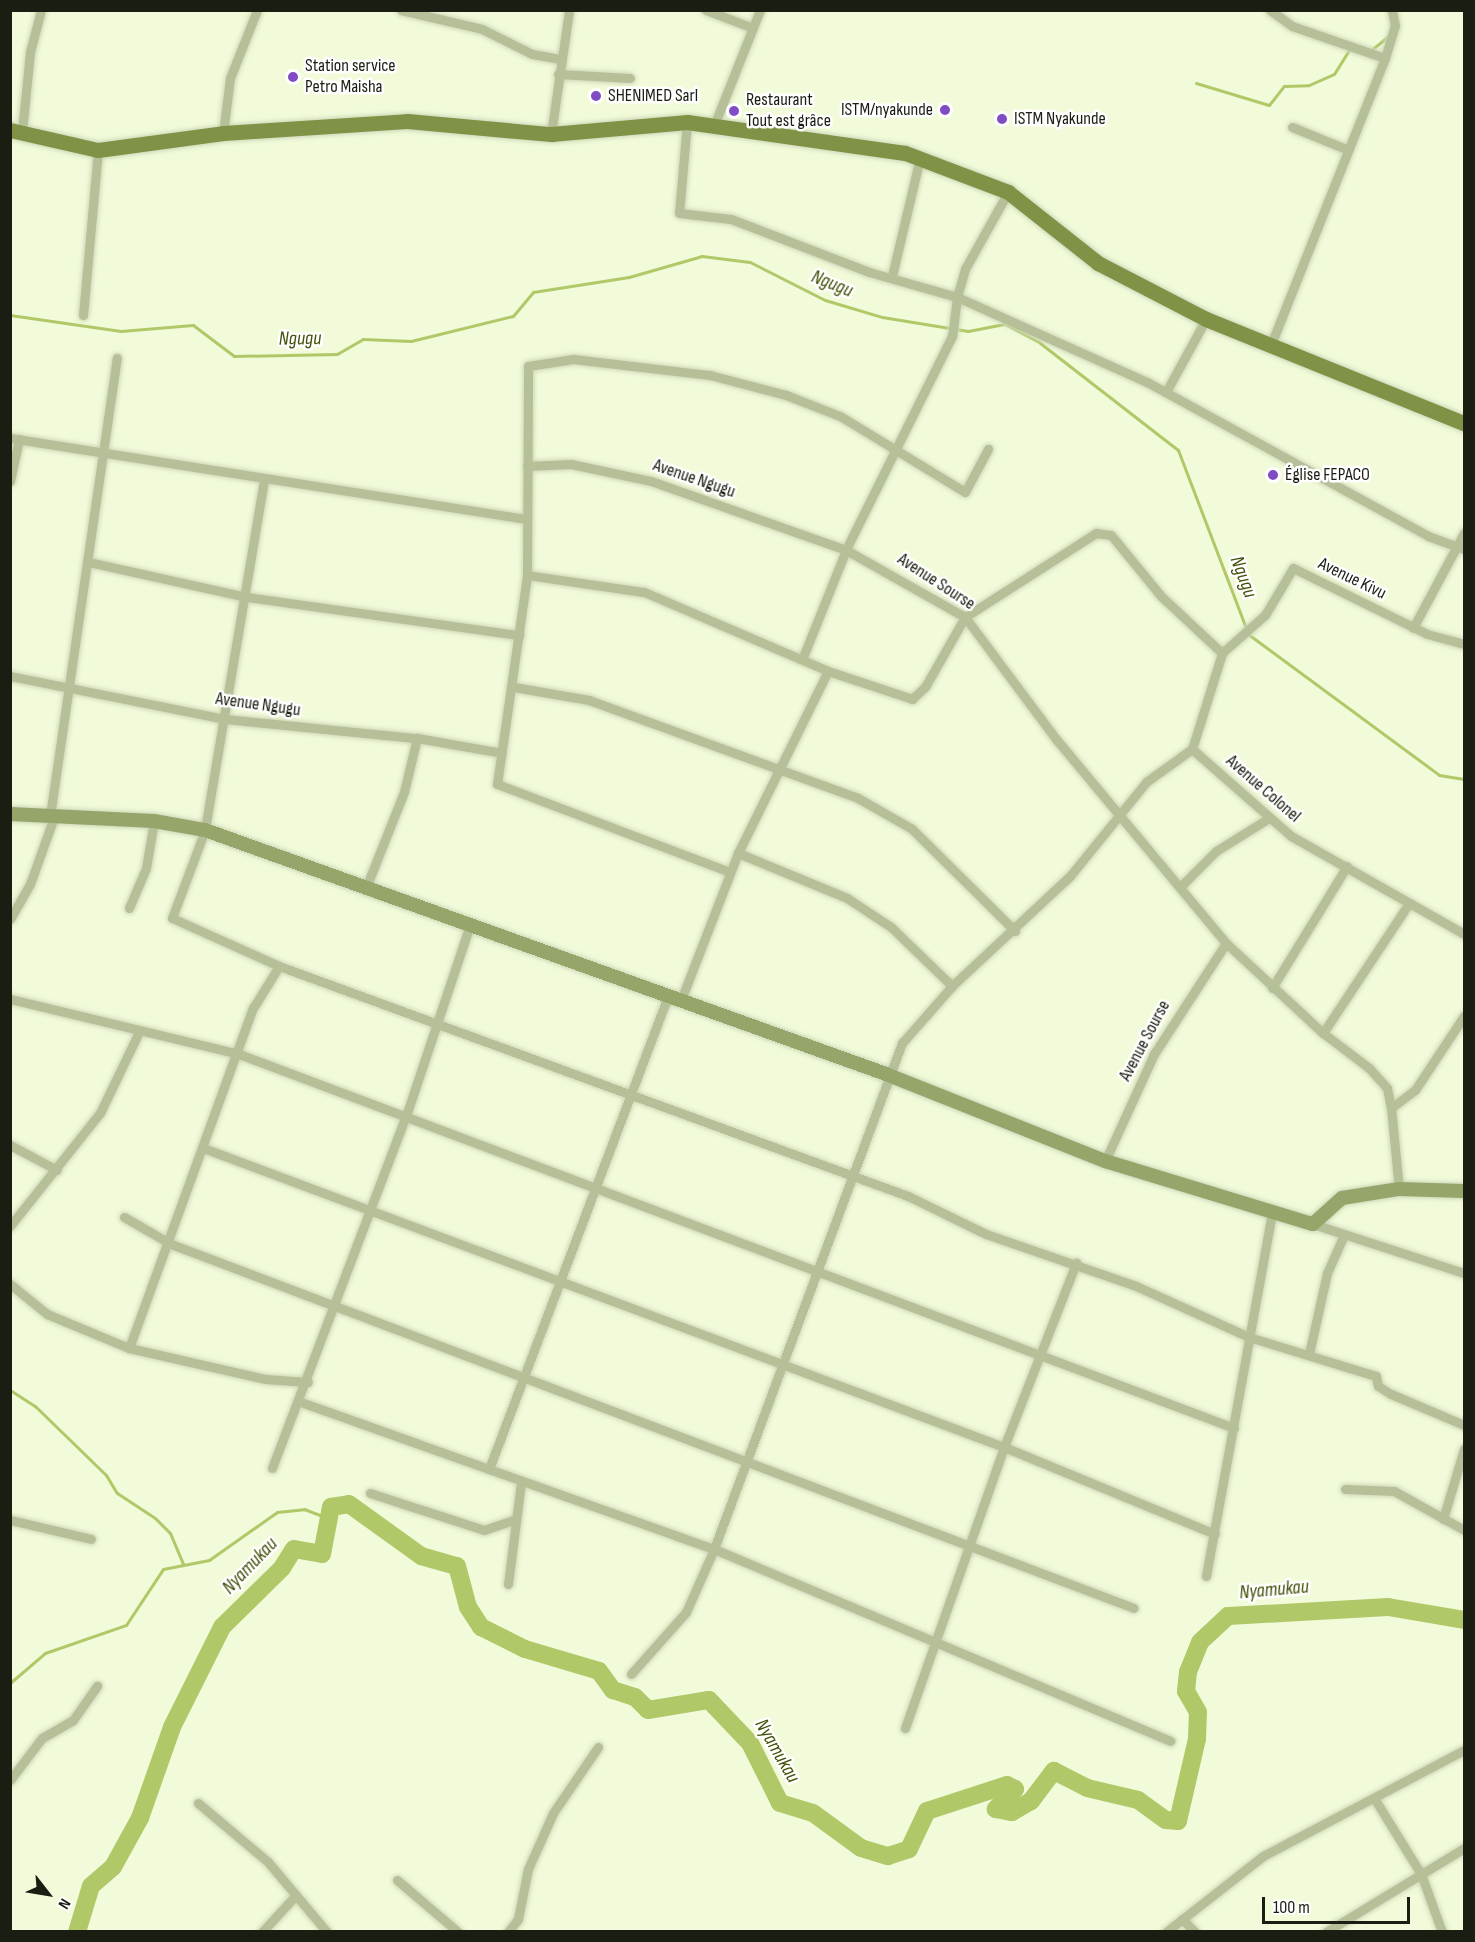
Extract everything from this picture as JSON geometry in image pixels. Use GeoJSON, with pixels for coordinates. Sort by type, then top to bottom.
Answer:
{"type":"FeatureCollection","features":[{"type":"Feature","properties":{"kind":"main road"},"geometry":{"type":"LineString","coordinates":[[16,130],[98,150],[223,133],[407,121],[550,134],[687,122],[715,123],[905,153],[919,162],[1008,192],[1098,264],[1206,319],[1269,349],[1332,367],[1464,423]]}},
{"type":"Feature","properties":{"kind":"street"},"geometry":{"type":"LineString","coordinates":[[16,130],[30,52],[41,10]]}},
{"type":"Feature","properties":{"kind":"street"},"geometry":{"type":"LineString","coordinates":[[223,133],[230,78],[257,10]]}},
{"type":"Feature","properties":{"kind":"street"},"geometry":{"type":"LineString","coordinates":[[401,10],[482,29],[532,54],[560,59]]}},
{"type":"Feature","properties":{"kind":"street"},"geometry":{"type":"LineString","coordinates":[[706,10],[753,28]]}},
{"type":"Feature","properties":{"kind":"street"},"geometry":{"type":"LineString","coordinates":[[715,123],[760,10]]}},
{"type":"Feature","properties":{"kind":"street"},"geometry":{"type":"LineString","coordinates":[[1270,10],[1292,26],[1385,58]]}},
{"type":"Feature","properties":{"kind":"street"},"geometry":{"type":"LineString","coordinates":[[1269,349],[1346,149],[1385,58],[1395,26],[1392,10]]}},
{"type":"Feature","properties":{"kind":"street"},"geometry":{"type":"LineString","coordinates":[[550,134],[566,11]]}},
{"type":"Feature","properties":{"kind":"street"},"geometry":{"type":"LineString","coordinates":[[558,74],[630,78]]}},
{"type":"Feature","properties":{"kind":"street"},"geometry":{"type":"LineString","coordinates":[[687,122],[679,213],[730,219],[957,297],[1166,392],[1460,548]]}},
{"type":"Feature","properties":{"kind":"street"},"geometry":{"type":"LineString","coordinates":[[1292,127],[1346,149]]}},
{"type":"Feature","properties":{"kind":"street"},"geometry":{"type":"LineString","coordinates":[[83,315],[98,150]]}},
{"type":"Feature","properties":{"kind":"street"},"geometry":{"type":"LineString","coordinates":[[892,276],[919,162]]}},
{"type":"Feature","properties":{"kind":"street"},"geometry":{"type":"LineString","coordinates":[[803,657],[846,549],[894,448],[952,336],[957,297],[965,269],[1008,192]]}},
{"type":"Feature","properties":{"kind":"street"},"geometry":{"type":"LineString","coordinates":[[1166,392],[1206,319]]}},
{"type":"Feature","properties":{"kind":"street"},"geometry":{"type":"LineString","coordinates":[[10,919],[30,885],[52,817],[67,689],[89,562],[117,358]]}},
{"type":"Feature","properties":{"kind":"street"},"geometry":{"type":"LineString","coordinates":[[730,872],[497,784],[514,687],[527,575],[528,366],[573,359],[710,375],[786,395],[840,416],[965,492],[988,449]]}},
{"type":"Feature","properties":{"kind":"street"},"geometry":{"type":"LineString","coordinates":[[10,481],[15,439],[103,456],[526,519]]}},
{"type":"Feature","properties":{"kind":"street","name":"Avenue Ngugu"},"geometry":{"type":"LineString","coordinates":[[527,466],[571,464],[651,481],[846,549]]}},
{"type":"Feature","properties":{"kind":"street"},"geometry":{"type":"LineString","coordinates":[[264,480],[247,597],[205,830],[172,918],[279,966],[434,1019],[851,1177],[908,1196],[986,1234],[1077,1263],[1249,1337],[1376,1376],[1378,1386],[1391,1394],[1464,1425]]}},
{"type":"Feature","properties":{"kind":"street"},"geometry":{"type":"LineString","coordinates":[[527,575],[644,592],[803,657],[828,671],[912,699],[925,687],[965,617],[1096,533],[1111,535],[1161,596],[1222,653],[1191,749],[1146,782],[1119,817],[1015,931],[952,986],[902,1043],[886,1074],[818,1271],[714,1549],[686,1612],[631,1674]]}},
{"type":"Feature","properties":{"kind":"street"},"geometry":{"type":"LineString","coordinates":[[1413,628],[1460,548],[1464,533]]}},
{"type":"Feature","properties":{"kind":"street","name":"Avenue Sourse"},"geometry":{"type":"LineString","coordinates":[[846,549],[965,617],[1119,817]]}},
{"type":"Feature","properties":{"kind":"street"},"geometry":{"type":"LineString","coordinates":[[89,562],[247,597],[519,635]]}},
{"type":"Feature","properties":{"kind":"street","name":"Avenue Kivu"},"geometry":{"type":"LineString","coordinates":[[1222,653],[1242,632],[1265,615],[1293,568],[1413,628],[1464,644]]}},
{"type":"Feature","properties":{"kind":"street"},"geometry":{"type":"LineString","coordinates":[[489,1469],[526,1378],[593,1188],[631,1092],[738,853],[828,671]]}},
{"type":"Feature","properties":{"kind":"street","name":"Avenue Ngugu"},"geometry":{"type":"LineString","coordinates":[[10,676],[67,689],[225,718],[417,738],[502,753]]}},
{"type":"Feature","properties":{"kind":"street"},"geometry":{"type":"LineString","coordinates":[[514,687],[589,700],[779,767],[856,797],[912,829],[1015,931]]}},
{"type":"Feature","properties":{"kind":"street"},"geometry":{"type":"LineString","coordinates":[[365,890],[404,792],[417,738]]}},
{"type":"Feature","properties":{"kind":"street","name":"Avenue Colonel"},"geometry":{"type":"LineString","coordinates":[[1191,749],[1269,819],[1464,934]]}},
{"type":"Feature","properties":{"kind":"street"},"geometry":{"type":"LineString","coordinates":[[10,814],[154,821],[205,830],[365,890],[470,925],[886,1074],[1106,1161],[1464,1273]]}},
{"type":"Feature","properties":{"kind":"street"},"geometry":{"type":"LineString","coordinates":[[1119,817],[1181,886],[1226,943],[1323,1033],[1369,1068],[1387,1088],[1399,1189]]}},
{"type":"Feature","properties":{"kind":"street"},"geometry":{"type":"LineString","coordinates":[[1181,886],[1216,851],[1269,819]]}},
{"type":"Feature","properties":{"kind":"street"},"geometry":{"type":"LineString","coordinates":[[129,908],[146,868],[154,821]]}},
{"type":"Feature","properties":{"kind":"street"},"geometry":{"type":"LineString","coordinates":[[738,853],[847,898],[891,927],[952,986]]}},
{"type":"Feature","properties":{"kind":"street"},"geometry":{"type":"LineString","coordinates":[[1272,988],[1347,866]]}},
{"type":"Feature","properties":{"kind":"street"},"geometry":{"type":"LineString","coordinates":[[1323,1033],[1409,903]]}},
{"type":"Feature","properties":{"kind":"street"},"geometry":{"type":"LineString","coordinates":[[272,1468],[298,1401],[308,1382],[369,1208],[407,1113],[434,1019],[470,925]]}},
{"type":"Feature","properties":{"kind":"street","name":"Avenue Sourse"},"geometry":{"type":"LineString","coordinates":[[1106,1161],[1154,1054],[1226,943]]}},
{"type":"Feature","properties":{"kind":"street"},"geometry":{"type":"LineString","coordinates":[[129,1348],[206,1149],[253,1008],[279,966]]}},
{"type":"Feature","properties":{"kind":"street"},"geometry":{"type":"LineString","coordinates":[[10,999],[139,1032],[239,1054],[407,1113],[593,1188],[1040,1353],[1234,1428]]}},
{"type":"Feature","properties":{"kind":"street"},"geometry":{"type":"LineString","coordinates":[[1391,1108],[1415,1090],[1464,1016]]}},
{"type":"Feature","properties":{"kind":"street"},"geometry":{"type":"LineString","coordinates":[[10,1226],[57,1170],[100,1113],[139,1032]]}},
{"type":"Feature","properties":{"kind":"street"},"geometry":{"type":"LineString","coordinates":[[10,1145],[57,1170]]}},
{"type":"Feature","properties":{"kind":"street"},"geometry":{"type":"LineString","coordinates":[[206,1149],[1004,1447],[1215,1534]]}},
{"type":"Feature","properties":{"kind":"street"},"geometry":{"type":"LineString","coordinates":[[1313,1224],[1342,1198],[1399,1189],[1464,1191]]}},
{"type":"Feature","properties":{"kind":"street"},"geometry":{"type":"LineString","coordinates":[[1206,1576],[1272,1213]]}},
{"type":"Feature","properties":{"kind":"street"},"geometry":{"type":"LineString","coordinates":[[124,1217],[171,1244],[747,1459],[1134,1608]]}},
{"type":"Feature","properties":{"kind":"street"},"geometry":{"type":"LineString","coordinates":[[1309,1354],[1327,1273],[1344,1235]]}},
{"type":"Feature","properties":{"kind":"street"},"geometry":{"type":"LineString","coordinates":[[905,1728],[934,1639],[1004,1447],[1077,1263]]}},
{"type":"Feature","properties":{"kind":"street"},"geometry":{"type":"LineString","coordinates":[[10,1284],[46,1314],[129,1348],[264,1379],[308,1382]]}},
{"type":"Feature","properties":{"kind":"street"},"geometry":{"type":"LineString","coordinates":[[298,1401],[489,1469],[521,1483],[714,1549],[934,1639],[1170,1741]]}},
{"type":"Feature","properties":{"kind":"street"},"geometry":{"type":"LineString","coordinates":[[1443,1519],[1464,1449]]}},
{"type":"Feature","properties":{"kind":"street"},"geometry":{"type":"LineString","coordinates":[[508,1584],[521,1483]]}},
{"type":"Feature","properties":{"kind":"street"},"geometry":{"type":"LineString","coordinates":[[1345,1489],[1394,1491],[1464,1530]]}},
{"type":"Feature","properties":{"kind":"street"},"geometry":{"type":"LineString","coordinates":[[370,1493],[484,1530],[516,1519]]}},
{"type":"Feature","properties":{"kind":"street"},"geometry":{"type":"LineString","coordinates":[[10,1520],[91,1539]]}},
{"type":"Feature","properties":{"kind":"street"},"geometry":{"type":"LineString","coordinates":[[10,1780],[42,1738],[73,1720],[97,1686]]}},
{"type":"Feature","properties":{"kind":"street"},"geometry":{"type":"LineString","coordinates":[[508,1932],[518,1919],[528,1869],[553,1813],[598,1747]]}},
{"type":"Feature","properties":{"kind":"street"},"geometry":{"type":"LineString","coordinates":[[1166,1932],[1263,1856],[1464,1750]]}},
{"type":"Feature","properties":{"kind":"street"},"geometry":{"type":"LineString","coordinates":[[1374,1798],[1420,1874],[1442,1932]]}},
{"type":"Feature","properties":{"kind":"street"},"geometry":{"type":"LineString","coordinates":[[198,1803],[268,1862],[327,1932]]}},
{"type":"Feature","properties":{"kind":"street"},"geometry":{"type":"LineString","coordinates":[[1326,1932],[1464,1848]]}},
{"type":"Feature","properties":{"kind":"street"},"geometry":{"type":"LineString","coordinates":[[397,1880],[458,1932]]}},
{"type":"Feature","properties":{"kind":"street"},"geometry":{"type":"LineString","coordinates":[[262,1932],[295,1896]]}},
{"type":"Feature","properties":{"kind":"street"},"geometry":{"type":"LineString","coordinates":[[1182,1919],[1194,1932]]}},
{"type":"Feature","properties":{"kind":"waterway"},"geometry":{"type":"LineString","coordinates":[[1370,51],[1387,37]]}},
{"type":"Feature","properties":{"kind":"waterway"},"geometry":{"type":"LineString","coordinates":[[1196,83],[1269,105],[1284,86],[1309,85],[1334,74],[1351,47]]}},
{"type":"Feature","properties":{"kind":"waterway","name":"Ngugu"},"geometry":{"type":"LineString","coordinates":[[10,315],[121,331],[193,325],[234,356],[337,354],[363,339],[411,341],[513,316],[533,292],[629,277],[702,256],[750,262],[825,300],[882,317],[968,331],[1005,324],[1040,343],[1178,450],[1246,628]]}},
{"type":"Feature","properties":{"kind":"waterway","name":"Ngugu"},"geometry":{"type":"LineString","coordinates":[[1248,634],[1439,775],[1464,779]]}},
{"type":"Feature","properties":{"kind":"waterway"},"geometry":{"type":"LineString","coordinates":[[10,1390],[35,1406],[106,1475],[117,1493],[155,1518],[170,1533],[183,1564]]}},
{"type":"Feature","properties":{"kind":"waterway","name":"Nyamukau"},"geometry":{"type":"LineString","coordinates":[[77,1932],[91,1886],[113,1867],[140,1818],[172,1727],[222,1627],[282,1568],[294,1549],[322,1554],[331,1507],[349,1504],[421,1556],[457,1566],[468,1607],[481,1627],[525,1649],[599,1671],[613,1690],[635,1697],[648,1710],[709,1700],[750,1743],[780,1803],[813,1813],[861,1848],[888,1856],[909,1849],[927,1811],[1007,1785],[1015,1789],[996,1809],[1012,1812],[1031,1801],[1054,1771],[1087,1788],[1138,1800],[1166,1820],[1178,1821],[1197,1739],[1198,1712],[1186,1691],[1188,1672],[1200,1642],[1228,1616],[1388,1607],[1464,1620]]}},
{"type":"Feature","properties":{"kind":"waterway"},"geometry":{"type":"LineString","coordinates":[[10,1683],[45,1653],[126,1625],[163,1569],[209,1560],[277,1512],[304,1509],[327,1518]]}},
{"type":"Feature","properties":{"kind":"place","name":"Station service Petro Maisha"},"geometry":{"type":"Point","coordinates":[293,77]}},
{"type":"Feature","properties":{"kind":"place","name":"SHENIMED Sarl"},"geometry":{"type":"Point","coordinates":[596,96]}},
{"type":"Feature","properties":{"kind":"place","name":"ISTM/nyakunde"},"geometry":{"type":"Point","coordinates":[945,110]}},
{"type":"Feature","properties":{"kind":"place","name":"Restaurant Tout est grâce"},"geometry":{"type":"Point","coordinates":[734,111]}},
{"type":"Feature","properties":{"kind":"place","name":"ISTM Nyakunde"},"geometry":{"type":"Point","coordinates":[1002,119]}},
{"type":"Feature","properties":{"kind":"place","name":"Église FEPACO"},"geometry":{"type":"Point","coordinates":[1273,475]}}]}
